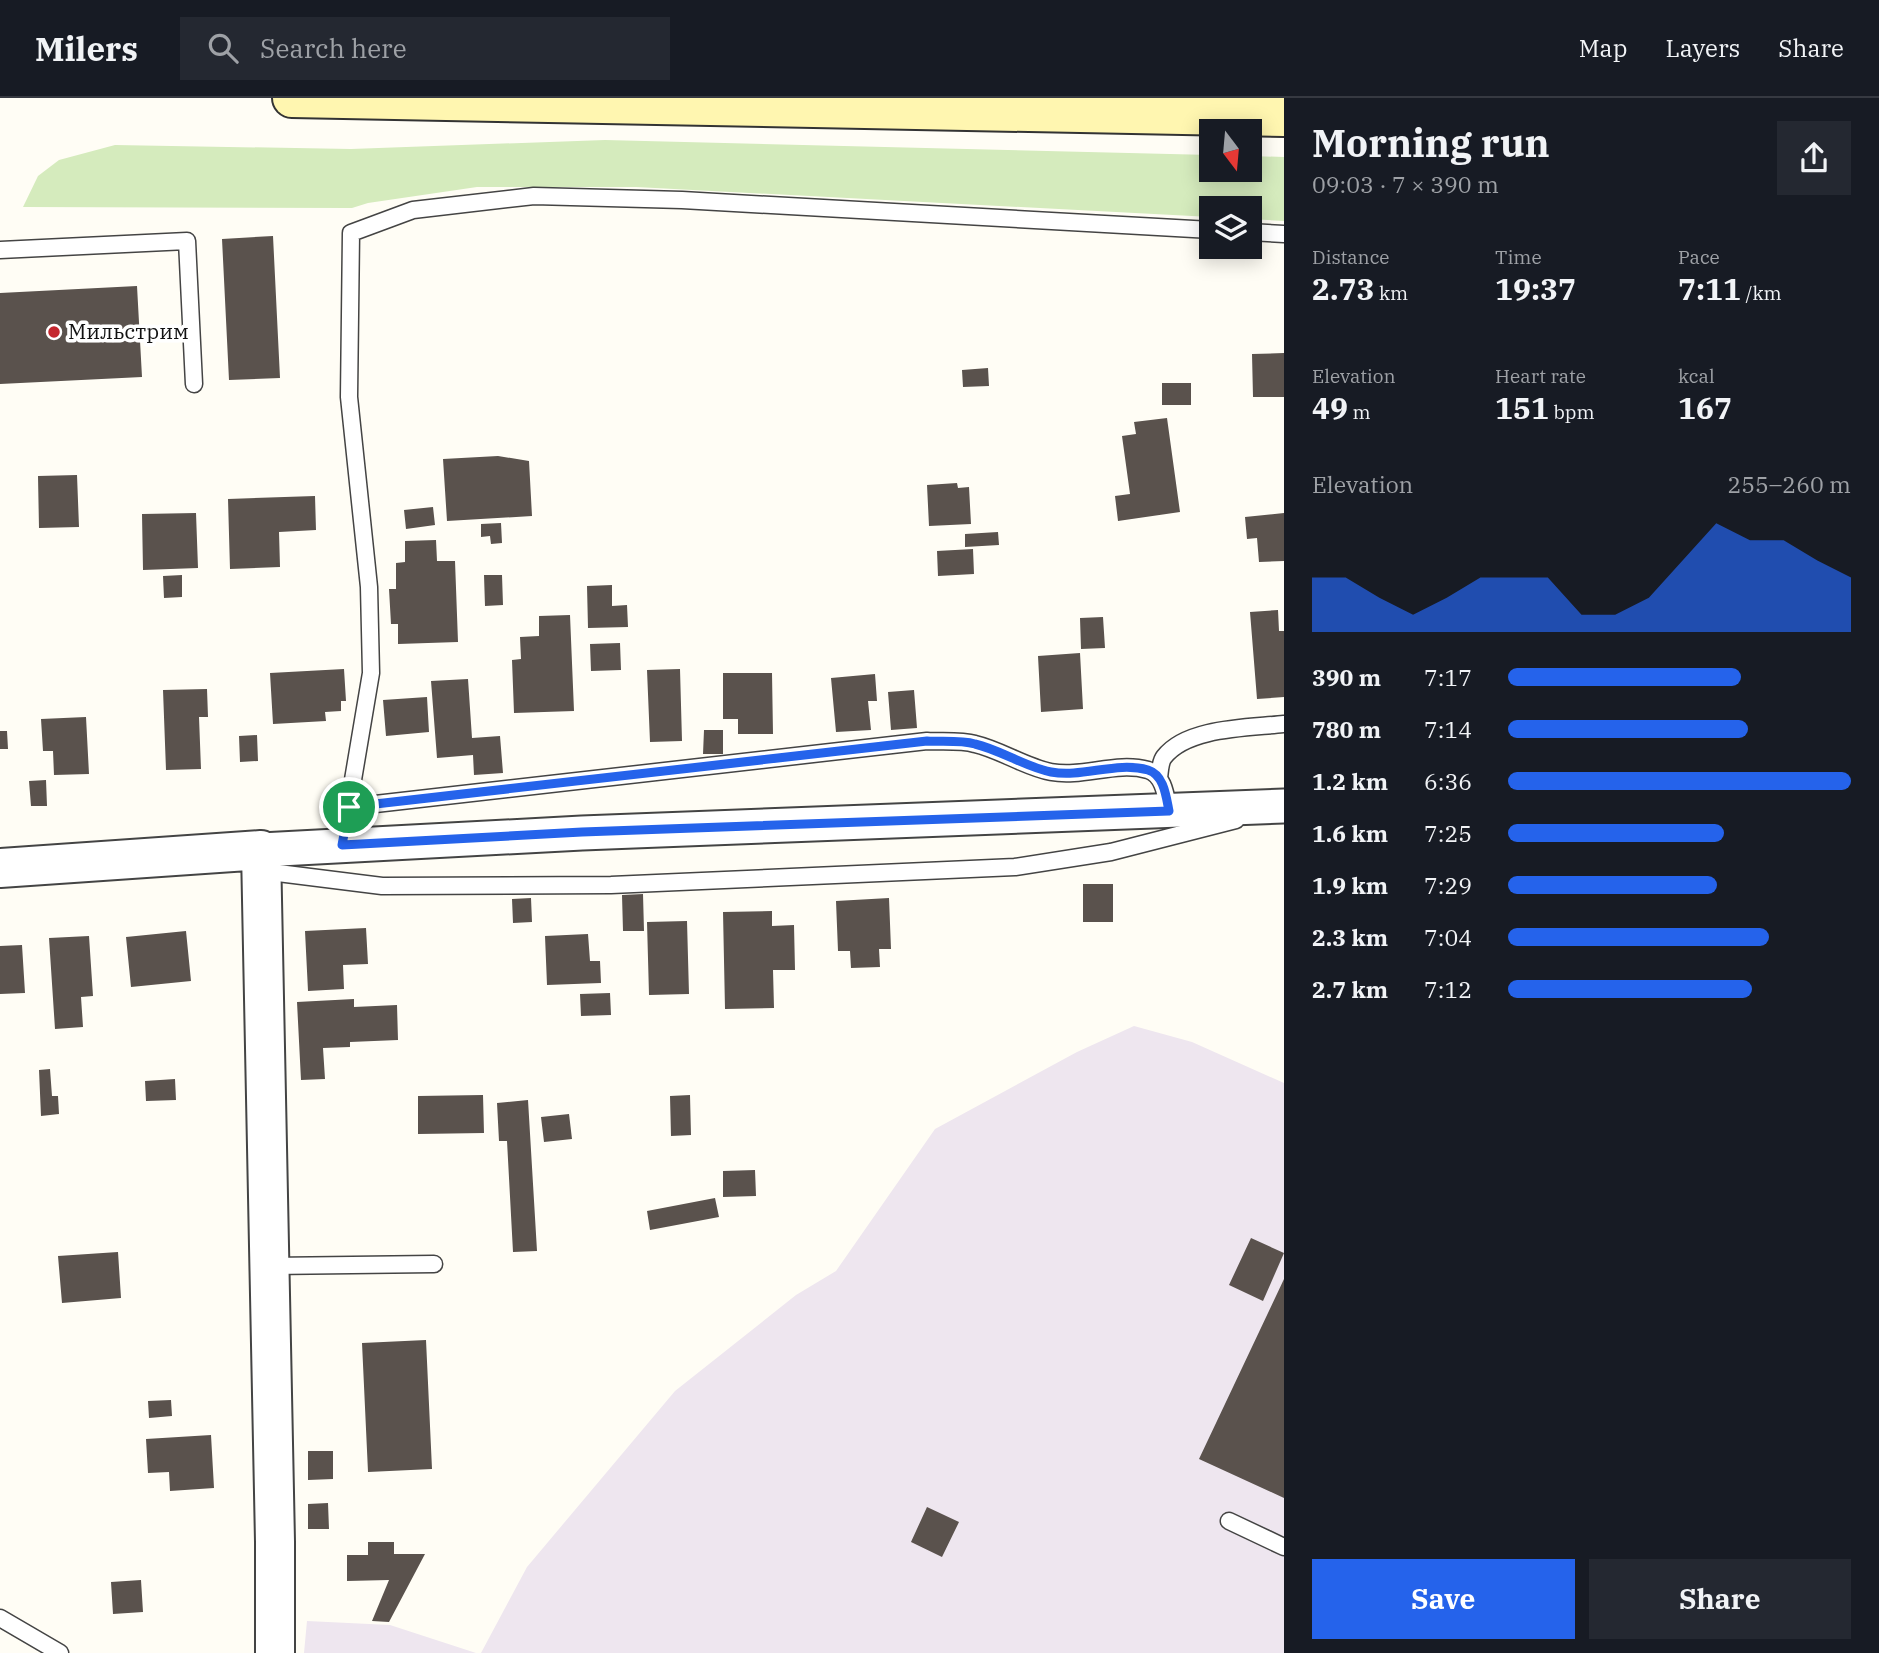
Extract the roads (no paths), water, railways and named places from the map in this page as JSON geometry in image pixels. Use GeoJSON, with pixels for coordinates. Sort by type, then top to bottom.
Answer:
{"type":"FeatureCollection","features":[{"type":"Feature","properties":{"kind":"main road"},"geometry":{"type":"LineString","coordinates":[[292,98],[1284,117]]}},
{"type":"Feature","properties":{"kind":"street"},"geometry":{"type":"LineString","coordinates":[[0,868],[261,860],[342,845],[582,832],[1284,806]]}},
{"type":"Feature","properties":{"kind":"street"},"geometry":{"type":"LineString","coordinates":[[261,860],[275,1653]]}},
{"type":"Feature","properties":{"kind":"lane"},"geometry":{"type":"LineString","coordinates":[[342,845],[371,673],[369,587],[349,397],[351,233],[413,210],[534,196],[682,200],[1199,229]]}},
{"type":"Feature","properties":{"kind":"lane"},"geometry":{"type":"LineString","coordinates":[[1262,233],[1284,234]]}},
{"type":"Feature","properties":{"kind":"lane"},"geometry":{"type":"LineString","coordinates":[[0,250],[187,241],[194,384]]}},
{"type":"Feature","properties":{"kind":"lane"},"geometry":{"type":"LineString","coordinates":[[1159,778],[1162,758],[1180,742],[1208,733],[1284,724]]}},
{"type":"Feature","properties":{"kind":"lane"},"geometry":{"type":"LineString","coordinates":[[349,807],[927,741],[974,743],[1050,772],[1082,774],[1119,768],[1149,770],[1159,778],[1165,790],[1169,811]]}},
{"type":"Feature","properties":{"kind":"lane"},"geometry":{"type":"LineString","coordinates":[[261,860],[382,886],[584,885],[1015,867],[1111,852],[1284,806]]}},
{"type":"Feature","properties":{"kind":"lane"},"geometry":{"type":"LineString","coordinates":[[270,1266],[434,1264]]}},
{"type":"Feature","properties":{"kind":"lane"},"geometry":{"type":"LineString","coordinates":[[1229,1521],[1284,1547]]}},
{"type":"Feature","properties":{"kind":"lane"},"geometry":{"type":"LineString","coordinates":[[0,1618],[60,1653]]}},
{"type":"Feature","properties":{"kind":"place","name":"Мильстрим"},"geometry":{"type":"Point","coordinates":[54,332]}}]}
